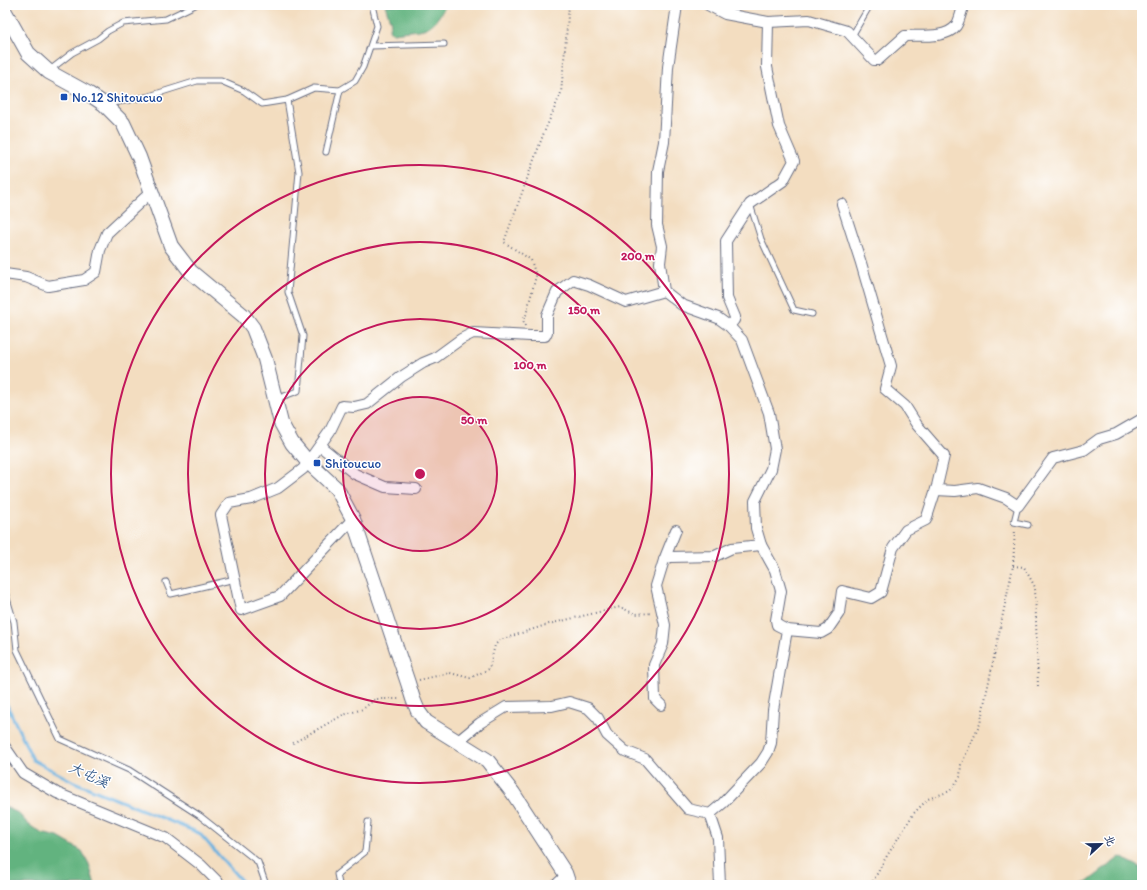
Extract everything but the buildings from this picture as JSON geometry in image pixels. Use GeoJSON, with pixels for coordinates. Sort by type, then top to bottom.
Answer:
{"type":"FeatureCollection","features":[{"type":"Feature","properties":{"kind":"street"},"geometry":{"type":"LineString","coordinates":[[678,5],[668,67],[664,142],[658,171],[657,225],[662,246],[660,263],[664,292],[682,305],[718,318],[729,326],[742,340],[769,413],[775,449],[771,469],[755,501],[756,528],[761,545],[775,570],[782,592],[776,620],[777,625],[787,630],[821,633],[828,628],[839,613],[842,591],[871,598],[882,592],[893,548],[906,530],[926,520],[936,490],[944,456],[917,425],[906,406],[886,389],[891,366],[842,204]]}},
{"type":"Feature","properties":{"kind":"street"},"geometry":{"type":"LineString","coordinates":[[708,5],[725,14],[768,22],[809,20],[847,31],[874,60],[878,60],[905,36],[943,35],[950,31],[956,25],[964,5]]}},
{"type":"Feature","properties":{"kind":"street"},"geometry":{"type":"LineString","coordinates":[[5,12],[28,53],[49,72],[104,104],[123,123],[139,157],[171,246],[191,272],[244,316],[253,328],[265,359],[281,423],[292,443],[308,462],[337,489],[353,519],[412,699],[418,711],[426,722],[487,760],[513,792],[567,879]]}},
{"type":"Feature","properties":{"kind":"street"},"geometry":{"type":"LineString","coordinates":[[729,326],[734,320],[734,317],[727,298],[726,241],[750,204],[783,181],[794,161],[779,126],[767,67],[768,22]]}},
{"type":"Feature","properties":{"kind":"street"},"geometry":{"type":"LineString","coordinates":[[5,274],[26,277],[48,286],[84,280],[96,272],[100,250],[107,233],[151,192]]}},
{"type":"Feature","properties":{"kind":"street"},"geometry":{"type":"LineString","coordinates":[[353,519],[280,596],[241,610],[221,515],[229,503],[251,499],[278,488],[303,469],[330,431],[342,406],[354,407],[367,404],[401,377],[423,363],[435,358],[461,339],[473,333],[545,336],[547,332],[547,315],[557,292],[573,280],[589,284],[626,302],[664,292]]}},
{"type":"Feature","properties":{"kind":"street"},"geometry":{"type":"LineString","coordinates":[[936,490],[955,491],[978,488],[1006,498],[1018,506],[1053,458],[1084,450],[1099,440],[1116,434],[1142,419]]}},
{"type":"Feature","properties":{"kind":"street"},"geometry":{"type":"LineString","coordinates":[[320,446],[355,474],[385,487],[416,489]]}},
{"type":"Feature","properties":{"kind":"street"},"geometry":{"type":"LineString","coordinates":[[661,705],[654,699],[654,665],[663,644],[665,625],[656,586],[664,560],[676,530]]}},
{"type":"Feature","properties":{"kind":"street"},"geometry":{"type":"LineString","coordinates":[[664,560],[670,557],[715,556],[732,548],[761,545]]}},
{"type":"Feature","properties":{"kind":"street"},"geometry":{"type":"LineString","coordinates":[[710,814],[761,763],[768,752],[771,743],[774,710],[787,630]]}},
{"type":"Feature","properties":{"kind":"street"},"geometry":{"type":"LineString","coordinates":[[457,742],[480,723],[506,707],[552,706],[569,702],[588,708],[598,718],[607,735],[625,751],[645,759],[688,809],[710,814]]}},
{"type":"Feature","properties":{"kind":"street"},"geometry":{"type":"LineString","coordinates":[[5,747],[23,773],[57,793],[166,838],[201,864],[221,885]]}},
{"type":"Feature","properties":{"kind":"street"},"geometry":{"type":"LineString","coordinates":[[710,814],[718,838],[720,885]]}},
{"type":"Feature","properties":{"kind":"lane"},"geometry":{"type":"LineString","coordinates":[[49,72],[72,52],[98,40],[108,31],[122,23],[166,19],[195,5]]}},
{"type":"Feature","properties":{"kind":"lane"},"geometry":{"type":"LineString","coordinates":[[104,104],[146,97],[198,81],[221,81],[244,91],[262,104],[287,100],[314,88],[340,90],[355,81],[363,67],[371,46],[377,26],[372,5]]}},
{"type":"Feature","properties":{"kind":"lane"},"geometry":{"type":"LineString","coordinates":[[852,36],[870,5]]}},
{"type":"Feature","properties":{"kind":"lane"},"geometry":{"type":"LineString","coordinates":[[371,46],[444,44]]}},
{"type":"Feature","properties":{"kind":"lane"},"geometry":{"type":"LineString","coordinates":[[326,152],[340,90]]}},
{"type":"Feature","properties":{"kind":"lane"},"geometry":{"type":"LineString","coordinates":[[274,399],[298,391],[303,336],[288,292],[299,172],[287,100]]}},
{"type":"Feature","properties":{"kind":"lane"},"geometry":{"type":"LineString","coordinates":[[750,204],[761,239],[794,310],[812,314]]}},
{"type":"Feature","properties":{"kind":"lane"},"geometry":{"type":"LineString","coordinates":[[1018,506],[1014,522],[1028,525]]}},
{"type":"Feature","properties":{"kind":"lane"},"geometry":{"type":"LineString","coordinates":[[166,582],[171,594],[235,579]]}},
{"type":"Feature","properties":{"kind":"lane"},"geometry":{"type":"LineString","coordinates":[[5,592],[14,622],[17,650],[60,740],[130,770],[200,816],[258,862],[266,885]]}},
{"type":"Feature","properties":{"kind":"lane"},"geometry":{"type":"LineString","coordinates":[[340,885],[337,874],[365,852],[368,822]]}},
{"type":"Feature","properties":{"kind":"lane"},"geometry":{"type":"LineString","coordinates":[[552,885],[567,879]]}},
{"type":"Feature","properties":{"kind":"path"},"geometry":{"type":"LineString","coordinates":[[530,336],[523,320],[526,315],[536,276],[531,260],[504,242],[561,93],[569,5]]}},
{"type":"Feature","properties":{"kind":"path"},"geometry":{"type":"LineString","coordinates":[[870,885],[914,813],[928,799],[950,791],[960,777],[961,765],[980,724],[1013,566],[1015,522]]}},
{"type":"Feature","properties":{"kind":"path"},"geometry":{"type":"LineString","coordinates":[[1013,566],[1024,567],[1035,587],[1038,688]]}},
{"type":"Feature","properties":{"kind":"path"},"geometry":{"type":"LineString","coordinates":[[408,683],[450,673],[470,678],[489,669],[495,645],[500,640],[549,624],[620,607],[635,614],[662,612]]}},
{"type":"Feature","properties":{"kind":"path"},"geometry":{"type":"LineString","coordinates":[[293,743],[343,714],[363,710],[375,699],[412,699]]}},
{"type":"Feature","properties":{"kind":"green space"},"geometry":{"type":"Polygon","coordinates":[[[385,5],[446,5],[440,15],[430,26],[420,30],[394,33],[390,32],[389,28],[391,23],[385,5]]]}},
{"type":"Feature","properties":{"kind":"green space"},"geometry":{"type":"Polygon","coordinates":[[[5,807],[18,813],[28,824],[41,833],[58,837],[82,851],[89,864],[95,885],[5,885],[5,807]]]}},
{"type":"Feature","properties":{"kind":"green space"},"geometry":{"type":"Polygon","coordinates":[[[1120,857],[1140,867],[1142,885],[1080,885],[1086,883],[1120,857]]]}},
{"type":"Feature","properties":{"kind":"waterway","name":"大屯溪"},"geometry":{"type":"LineString","coordinates":[[5,630],[5,701],[33,760],[74,782],[199,833],[245,885]]}},
{"type":"Feature","properties":{"kind":"place","name":"No.12 Shitoucuo"},"geometry":{"type":"Point","coordinates":[64,97]}},
{"type":"Feature","properties":{"kind":"place","name":"Shitoucuo"},"geometry":{"type":"Point","coordinates":[317,463]}}]}
